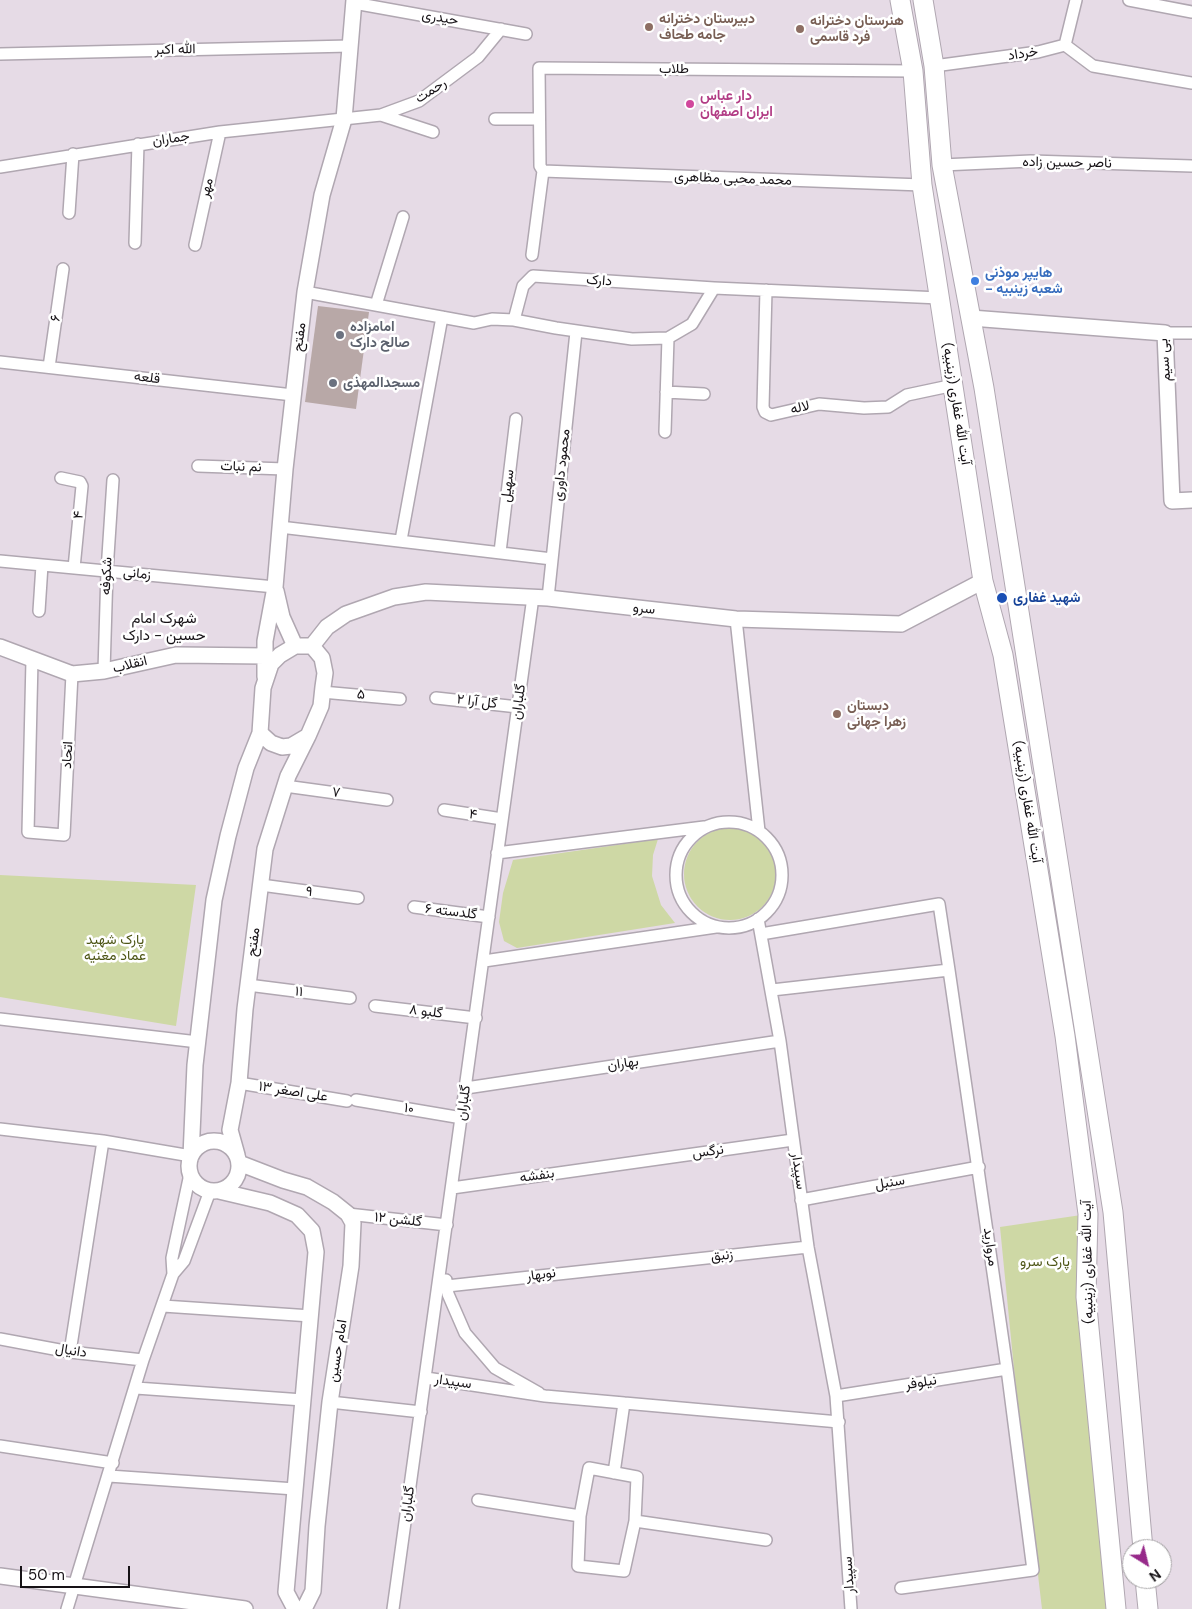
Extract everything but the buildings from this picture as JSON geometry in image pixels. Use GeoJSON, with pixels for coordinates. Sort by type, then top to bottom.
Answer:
{"type":"FeatureCollection","features":[{"type":"Feature","properties":{"kind":"main road","name":"آیت الله غفاری (زینبیه)"},"geometry":{"type":"LineString","coordinates":[[900,0],[913,71],[922,185],[983,581],[1003,655],[1065,1036],[1087,1204],[1086,1297],[1116,1609]]}},
{"type":"Feature","properties":{"kind":"main road","name":"آیت الله غفاری (زینبیه)"},"geometry":{"type":"LineString","coordinates":[[923,0],[934,66],[942,165],[971,318],[1113,1212],[1142,1539]]}},
{"type":"Feature","properties":{"kind":"main road"},"geometry":{"type":"LineString","coordinates":[[918,134],[928,164],[933,168],[942,165]]}},
{"type":"Feature","properties":{"kind":"main road"},"geometry":{"type":"LineString","coordinates":[[926,213],[934,203],[940,204],[954,233]]}},
{"type":"Feature","properties":{"kind":"main road"},"geometry":{"type":"LineString","coordinates":[[1146,1589],[1148,1609]]}},
{"type":"Feature","properties":{"kind":"street"},"geometry":{"type":"LineString","coordinates":[[1076,0],[1065,45],[1093,66],[1192,83]]}},
{"type":"Feature","properties":{"kind":"street"},"geometry":{"type":"LineString","coordinates":[[1128,0],[1192,12]]}},
{"type":"Feature","properties":{"kind":"street","name":"حیدری"},"geometry":{"type":"LineString","coordinates":[[354,1],[526,34]]}},
{"type":"Feature","properties":{"kind":"street","name":"مفتح"},"geometry":{"type":"LineString","coordinates":[[265,677],[265,641],[275,587],[285,469],[305,292],[322,195],[344,120],[354,1]]}},
{"type":"Feature","properties":{"kind":"street","name":"رحمت"},"geometry":{"type":"LineString","coordinates":[[344,120],[381,115],[418,101],[478,57],[501,29]]}},
{"type":"Feature","properties":{"kind":"street","name":"خرداد"},"geometry":{"type":"LineString","coordinates":[[934,66],[1038,52],[1065,45]]}},
{"type":"Feature","properties":{"kind":"street","name":"الله اکبر"},"geometry":{"type":"LineString","coordinates":[[0,54],[350,46]]}},
{"type":"Feature","properties":{"kind":"street","name":"طلاب"},"geometry":{"type":"LineString","coordinates":[[532,255],[543,171],[540,166],[539,68],[913,71]]}},
{"type":"Feature","properties":{"kind":"street"},"geometry":{"type":"LineString","coordinates":[[381,115],[433,132]]}},
{"type":"Feature","properties":{"kind":"street"},"geometry":{"type":"LineString","coordinates":[[495,119],[539,119]]}},
{"type":"Feature","properties":{"kind":"street","name":"جماران"},"geometry":{"type":"LineString","coordinates":[[0,167],[220,132],[344,120]]}},
{"type":"Feature","properties":{"kind":"street","name":"مهر"},"geometry":{"type":"LineString","coordinates":[[195,244],[220,132]]}},
{"type":"Feature","properties":{"kind":"street"},"geometry":{"type":"LineString","coordinates":[[135,243],[138,144]]}},
{"type":"Feature","properties":{"kind":"street"},"geometry":{"type":"LineString","coordinates":[[69,213],[73,154]]}},
{"type":"Feature","properties":{"kind":"street","name":"ناصر حسین زاده"},"geometry":{"type":"LineString","coordinates":[[942,165],[1031,161],[1192,166]]}},
{"type":"Feature","properties":{"kind":"street","name":"محمد محبی مظاهری"},"geometry":{"type":"LineString","coordinates":[[543,171],[922,185]]}},
{"type":"Feature","properties":{"kind":"street"},"geometry":{"type":"LineString","coordinates":[[376,305],[403,217]]}},
{"type":"Feature","properties":{"kind":"street","name":"۶"},"geometry":{"type":"LineString","coordinates":[[48,367],[62,270]]}},
{"type":"Feature","properties":{"kind":"street","name":"دارک"},"geometry":{"type":"LineString","coordinates":[[514,320],[523,286],[533,276],[714,288],[940,298]]}},
{"type":"Feature","properties":{"kind":"street"},"geometry":{"type":"LineString","coordinates":[[305,292],[474,323],[492,319],[514,320],[576,332],[632,339],[668,338],[692,324],[714,288]]}},
{"type":"Feature","properties":{"kind":"street","name":"لاله"},"geometry":{"type":"LineString","coordinates":[[766,290],[763,407],[765,412],[771,415],[819,404],[864,408],[888,407],[907,395],[954,385]]}},
{"type":"Feature","properties":{"kind":"street"},"geometry":{"type":"LineString","coordinates":[[401,540],[442,317]]}},
{"type":"Feature","properties":{"kind":"street","name":"بی سیم"},"geometry":{"type":"LineString","coordinates":[[971,318],[1165,333],[1172,500],[1192,500]]}},
{"type":"Feature","properties":{"kind":"street","name":"محمود داوری"},"geometry":{"type":"LineString","coordinates":[[540,597],[552,559],[576,332]]}},
{"type":"Feature","properties":{"kind":"street"},"geometry":{"type":"LineString","coordinates":[[1165,333],[1192,333]]}},
{"type":"Feature","properties":{"kind":"street"},"geometry":{"type":"LineString","coordinates":[[665,432],[668,338]]}},
{"type":"Feature","properties":{"kind":"street","name":"قلعه"},"geometry":{"type":"LineString","coordinates":[[0,362],[293,395]]}},
{"type":"Feature","properties":{"kind":"street"},"geometry":{"type":"LineString","coordinates":[[666,392],[704,394]]}},
{"type":"Feature","properties":{"kind":"street","name":"سهیل"},"geometry":{"type":"LineString","coordinates":[[500,552],[516,419]]}},
{"type":"Feature","properties":{"kind":"street","name":"نم نبات"},"geometry":{"type":"LineString","coordinates":[[198,466],[285,469]]}},
{"type":"Feature","properties":{"kind":"street","name":"۴"},"geometry":{"type":"LineString","coordinates":[[61,478],[80,482],[82,486],[74,568]]}},
{"type":"Feature","properties":{"kind":"street","name":"شکوفه"},"geometry":{"type":"LineString","coordinates":[[104,671],[107,571],[113,480]]}},
{"type":"Feature","properties":{"kind":"street"},"geometry":{"type":"LineString","coordinates":[[280,527],[552,559]]}},
{"type":"Feature","properties":{"kind":"street","name":"زمانی"},"geometry":{"type":"LineString","coordinates":[[0,560],[275,587]]}},
{"type":"Feature","properties":{"kind":"street"},"geometry":{"type":"LineString","coordinates":[[39,611],[42,565]]}},
{"type":"Feature","properties":{"kind":"street","name":"سرو"},"geometry":{"type":"LineString","coordinates":[[312,646],[327,627],[346,614],[394,598],[426,592],[540,597],[736,619],[901,624],[983,581]]}},
{"type":"Feature","properties":{"kind":"street"},"geometry":{"type":"LineString","coordinates":[[275,587],[282,617],[295,646]]}},
{"type":"Feature","properties":{"kind":"street","name":"گلباران"},"geometry":{"type":"LineString","coordinates":[[393,1609],[518,707],[540,597]]}},
{"type":"Feature","properties":{"kind":"street"},"geometry":{"type":"LineString","coordinates":[[736,619],[759,831]]}},
{"type":"Feature","properties":{"kind":"street"},"geometry":{"type":"LineString","coordinates":[[66,1609],[109,1476],[143,1360],[173,1274],[172,1258],[190,1174],[198,1042],[214,900],[246,768],[260,733],[265,677],[271,664],[280,655],[295,646],[312,646],[322,658],[325,673],[320,706],[308,736],[291,746],[282,747],[271,743],[260,733]]}},
{"type":"Feature","properties":{"kind":"street","name":"انقلاب"},"geometry":{"type":"LineString","coordinates":[[0,647],[72,674],[104,671],[176,655],[265,656]]}},
{"type":"Feature","properties":{"kind":"street","name":"اتحاد"},"geometry":{"type":"LineString","coordinates":[[32,660],[28,832],[64,835],[72,674]]}},
{"type":"Feature","properties":{"kind":"street","name":"۵"},"geometry":{"type":"LineString","coordinates":[[322,692],[400,699]]}},
{"type":"Feature","properties":{"kind":"street","name":"گل آرا ۲"},"geometry":{"type":"LineString","coordinates":[[436,698],[518,707]]}},
{"type":"Feature","properties":{"kind":"street","name":"مفتح"},"geometry":{"type":"LineString","coordinates":[[238,1159],[230,1130],[239,1083],[248,985],[265,850],[285,786],[308,736]]}},
{"type":"Feature","properties":{"kind":"street","name":"۷"},"geometry":{"type":"LineString","coordinates":[[285,786],[387,800]]}},
{"type":"Feature","properties":{"kind":"street","name":"۴"},"geometry":{"type":"LineString","coordinates":[[444,810],[502,819]]}},
{"type":"Feature","properties":{"kind":"street"},"geometry":{"type":"LineString","coordinates":[[484,961],[716,927],[734,928],[752,924],[767,913],[777,900],[782,884],[782,867],[777,851],[767,837],[759,831],[737,822],[497,853]]}},
{"type":"Feature","properties":{"kind":"street"},"geometry":{"type":"LineString","coordinates":[[710,826],[691,838],[680,854],[676,872],[678,890],[686,906],[699,919],[716,927]]}},
{"type":"Feature","properties":{"kind":"street","name":"۹"},"geometry":{"type":"LineString","coordinates":[[260,885],[358,898]]}},
{"type":"Feature","properties":{"kind":"street","name":"مروارید"},"geometry":{"type":"LineString","coordinates":[[761,934],[939,904],[979,1167],[1032,1570],[901,1588]]}},
{"type":"Feature","properties":{"kind":"street","name":"گلدسته ۶"},"geometry":{"type":"LineString","coordinates":[[414,907],[489,917]]}},
{"type":"Feature","properties":{"kind":"street","name":"سپیدار"},"geometry":{"type":"LineString","coordinates":[[758,919],[780,1041],[808,1246],[836,1396],[851,1609]]}},
{"type":"Feature","properties":{"kind":"street"},"geometry":{"type":"LineString","coordinates":[[772,990],[949,970]]}},
{"type":"Feature","properties":{"kind":"street","name":"۱۱"},"geometry":{"type":"LineString","coordinates":[[248,985],[350,998]]}},
{"type":"Feature","properties":{"kind":"street","name":"گلبو ۸"},"geometry":{"type":"LineString","coordinates":[[375,1006],[476,1018]]}},
{"type":"Feature","properties":{"kind":"street"},"geometry":{"type":"LineString","coordinates":[[0,1019],[198,1042]]}},
{"type":"Feature","properties":{"kind":"street","name":"بهاران"},"geometry":{"type":"LineString","coordinates":[[466,1088],[780,1041]]}},
{"type":"Feature","properties":{"kind":"street","name":"علی اصغر ۱۳"},"geometry":{"type":"LineString","coordinates":[[239,1083],[352,1101]]}},
{"type":"Feature","properties":{"kind":"street","name":"۱۰"},"geometry":{"type":"LineString","coordinates":[[352,1101],[462,1118]]}},
{"type":"Feature","properties":{"kind":"street"},"geometry":{"type":"LineString","coordinates":[[0,1129],[103,1141],[191,1156]]}},
{"type":"Feature","properties":{"kind":"street","name":"نرگس"},"geometry":{"type":"LineString","coordinates":[[623,1164],[793,1140]]}},
{"type":"Feature","properties":{"kind":"street"},"geometry":{"type":"LineString","coordinates":[[70,1352],[103,1141]]}},
{"type":"Feature","properties":{"kind":"street"},"geometry":{"type":"LineString","coordinates":[[191,1156],[200,1145],[214,1141],[227,1145],[238,1159],[283,1180],[307,1187],[334,1202],[348,1214]]}},
{"type":"Feature","properties":{"kind":"street"},"geometry":{"type":"LineString","coordinates":[[190,1174],[198,1186],[214,1191],[232,1184],[239,1170],[238,1159]]}},
{"type":"Feature","properties":{"kind":"street","name":"بنفشه"},"geometry":{"type":"LineString","coordinates":[[452,1188],[623,1164]]}},
{"type":"Feature","properties":{"kind":"street","name":"سنبل"},"geometry":{"type":"LineString","coordinates":[[802,1200],[979,1167]]}},
{"type":"Feature","properties":{"kind":"street"},"geometry":{"type":"LineString","coordinates":[[173,1274],[184,1261],[214,1191]]}},
{"type":"Feature","properties":{"kind":"street","name":"امام حسین"},"geometry":{"type":"LineString","coordinates":[[214,1191],[270,1203],[297,1216],[312,1231],[316,1252],[286,1592],[296,1609]]}},
{"type":"Feature","properties":{"kind":"street","name":"امام حسین"},"geometry":{"type":"LineString","coordinates":[[304,1609],[313,1591],[330,1402],[351,1266],[353,1222],[348,1214]]}},
{"type":"Feature","properties":{"kind":"street","name":"گلشن ۱۲"},"geometry":{"type":"LineString","coordinates":[[348,1214],[447,1225]]}},
{"type":"Feature","properties":{"kind":"street","name":"زنبق"},"geometry":{"type":"LineString","coordinates":[[635,1264],[808,1246]]}},
{"type":"Feature","properties":{"kind":"street"},"geometry":{"type":"LineString","coordinates":[[442,1256],[447,1286],[465,1334],[496,1368],[545,1396]]}},
{"type":"Feature","properties":{"kind":"street","name":"نوبهار"},"geometry":{"type":"LineString","coordinates":[[447,1286],[635,1264]]}},
{"type":"Feature","properties":{"kind":"street"},"geometry":{"type":"LineString","coordinates":[[163,1306],[311,1316]]}},
{"type":"Feature","properties":{"kind":"street","name":"دانیال"},"geometry":{"type":"LineString","coordinates":[[0,1339],[70,1352],[143,1360]]}},
{"type":"Feature","properties":{"kind":"street","name":"نیلوفر"},"geometry":{"type":"LineString","coordinates":[[836,1396],[1007,1369]]}},
{"type":"Feature","properties":{"kind":"street","name":"سپیدار"},"geometry":{"type":"LineString","coordinates":[[426,1378],[545,1396],[839,1422]]}},
{"type":"Feature","properties":{"kind":"street"},"geometry":{"type":"LineString","coordinates":[[136,1388],[303,1400]]}},
{"type":"Feature","properties":{"kind":"street"},"geometry":{"type":"LineString","coordinates":[[330,1402],[421,1412]]}},
{"type":"Feature","properties":{"kind":"street"},"geometry":{"type":"LineString","coordinates":[[614,1473],[624,1403]]}},
{"type":"Feature","properties":{"kind":"street"},"geometry":{"type":"LineString","coordinates":[[0,1446],[113,1463]]}},
{"type":"Feature","properties":{"kind":"street"},"geometry":{"type":"LineString","coordinates":[[589,1468],[614,1473],[637,1477],[635,1521],[624,1571],[578,1566],[580,1516],[589,1468]]}},
{"type":"Feature","properties":{"kind":"street"},"geometry":{"type":"LineString","coordinates":[[109,1476],[295,1489]]}},
{"type":"Feature","properties":{"kind":"street"},"geometry":{"type":"LineString","coordinates":[[478,1500],[580,1516]]}},
{"type":"Feature","properties":{"kind":"street"},"geometry":{"type":"LineString","coordinates":[[635,1521],[766,1540]]}},
{"type":"Feature","properties":{"kind":"street"},"geometry":{"type":"LineString","coordinates":[[0,1576],[245,1609]]}},
{"type":"Feature","properties":{"kind":"green space"},"geometry":{"type":"Polygon","coordinates":[[[730,828],[747,832],[762,842],[772,857],[776,874],[772,891],[762,906],[747,916],[730,920],[713,916],[698,906],[688,891],[684,874],[688,857],[698,842],[713,832],[730,828]]]}},
{"type":"Feature","properties":{"kind":"green space"},"geometry":{"type":"Polygon","coordinates":[[[658,839],[653,855],[652,876],[661,905],[675,923],[517,948],[504,941],[499,922],[503,893],[513,860],[658,839]]]}},
{"type":"Feature","properties":{"kind":"green space","name":"پارک شهید عماد مغنیه"},"geometry":{"type":"Polygon","coordinates":[[[0,875],[196,885],[176,1026],[0,997],[0,875]]]}},
{"type":"Feature","properties":{"kind":"green space","name":"پارک سرو"},"geometry":{"type":"Polygon","coordinates":[[[1088,1214],[1116,1609],[1042,1609],[1015,1379],[1000,1227],[1088,1214]]]}},
{"type":"Feature","properties":{"kind":"place","name":"دبیرستان دخترانه جامه طحاف"},"geometry":{"type":"Point","coordinates":[649,27]}},
{"type":"Feature","properties":{"kind":"place","name":"هنرستان دخترانه فرد قاسمی"},"geometry":{"type":"Point","coordinates":[800,29]}},
{"type":"Feature","properties":{"kind":"place","name":"دار عباس ایران اصفهان"},"geometry":{"type":"Point","coordinates":[690,104]}},
{"type":"Feature","properties":{"kind":"place","name":"هایپر موذنی - شعبه زینبیه"},"geometry":{"type":"Point","coordinates":[975,281]}},
{"type":"Feature","properties":{"kind":"place","name":"امامزاده صالح دارک"},"geometry":{"type":"Point","coordinates":[340,335]}},
{"type":"Feature","properties":{"kind":"place","name":"مسجدالمهذی"},"geometry":{"type":"Point","coordinates":[333,383]}},
{"type":"Feature","properties":{"kind":"place","name":"شهید غفاری"},"geometry":{"type":"Point","coordinates":[1002,598]}},
{"type":"Feature","properties":{"kind":"place","name":"دبستان زهرا جهانی"},"geometry":{"type":"Point","coordinates":[837,714]}},
{"type":"Feature","properties":{"kind":"district","name":"شهرک امام حسین - دارک"},"geometry":{"type":"Point","coordinates":[164,628]}}]}
